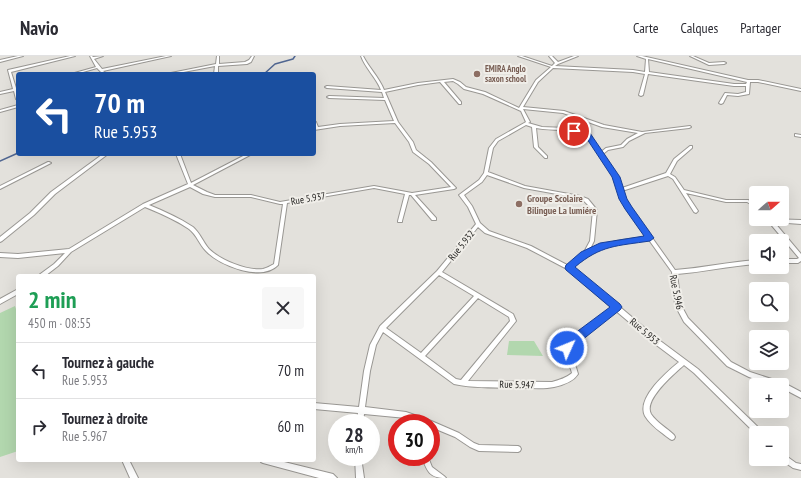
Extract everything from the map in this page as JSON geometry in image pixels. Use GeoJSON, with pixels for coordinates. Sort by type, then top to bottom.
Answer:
{"type":"FeatureCollection","features":[{"type":"Feature","properties":{"kind":"street"},"geometry":{"type":"LineString","coordinates":[[0,61],[22,56]]}},
{"type":"Feature","properties":{"kind":"street"},"geometry":{"type":"LineString","coordinates":[[0,93],[16,89],[9,71],[74,56]]}},
{"type":"Feature","properties":{"kind":"street"},"geometry":{"type":"LineString","coordinates":[[102,56],[92,57],[98,67],[102,70],[170,56]]}},
{"type":"Feature","properties":{"kind":"street"},"geometry":{"type":"LineString","coordinates":[[216,72],[218,56]]}},
{"type":"Feature","properties":{"kind":"street"},"geometry":{"type":"LineString","coordinates":[[179,72],[217,65],[248,62],[253,56]]}},
{"type":"Feature","properties":{"kind":"street","name":"Rue 5.937"},"geometry":{"type":"LineString","coordinates":[[190,185],[205,193],[215,196],[251,196],[280,203],[370,187],[409,194],[454,188],[430,163],[416,153],[411,142],[396,122],[385,99],[380,84],[366,66],[362,56]]}},
{"type":"Feature","properties":{"kind":"street"},"geometry":{"type":"LineString","coordinates":[[519,56],[556,65],[647,72],[719,83],[748,83],[753,81],[801,90]]}},
{"type":"Feature","properties":{"kind":"street"},"geometry":{"type":"LineString","coordinates":[[550,56],[556,65]]}},
{"type":"Feature","properties":{"kind":"street"},"geometry":{"type":"LineString","coordinates":[[522,110],[534,85],[556,65],[577,56]]}},
{"type":"Feature","properties":{"kind":"street"},"geometry":{"type":"LineString","coordinates":[[638,56],[748,83]]}},
{"type":"Feature","properties":{"kind":"street"},"geometry":{"type":"LineString","coordinates":[[691,56],[709,64],[724,63]]}},
{"type":"Feature","properties":{"kind":"street"},"geometry":{"type":"LineString","coordinates":[[641,95],[647,72],[647,59]]}},
{"type":"Feature","properties":{"kind":"street"},"geometry":{"type":"LineString","coordinates":[[80,72],[98,67]]}},
{"type":"Feature","properties":{"kind":"street"},"geometry":{"type":"LineString","coordinates":[[441,81],[460,103]]}},
{"type":"Feature","properties":{"kind":"street"},"geometry":{"type":"LineString","coordinates":[[327,88],[383,91],[441,81],[457,82],[465,88],[484,93],[522,110],[564,112],[603,126],[642,133]]}},
{"type":"Feature","properties":{"kind":"street"},"geometry":{"type":"LineString","coordinates":[[721,103],[726,94],[738,95],[748,93],[748,83]]}},
{"type":"Feature","properties":{"kind":"street"},"geometry":{"type":"LineString","coordinates":[[329,96],[385,99]]}},
{"type":"Feature","properties":{"kind":"street"},"geometry":{"type":"LineString","coordinates":[[0,111],[16,107]]}},
{"type":"Feature","properties":{"kind":"street"},"geometry":{"type":"LineString","coordinates":[[522,110],[528,120],[527,124],[501,137],[494,144],[491,148],[486,173],[524,187],[580,197],[586,200],[594,207],[595,213],[592,241],[585,254]]}},
{"type":"Feature","properties":{"kind":"street"},"geometry":{"type":"LineString","coordinates":[[316,129],[340,125],[396,122]]}},
{"type":"Feature","properties":{"kind":"street","name":"Rue 5.946"},"geometry":{"type":"LineString","coordinates":[[527,124],[534,128],[584,133],[588,135],[616,177],[629,209],[674,272],[678,305],[686,320],[729,364],[761,378]]}},
{"type":"Feature","properties":{"kind":"street"},"geometry":{"type":"LineString","coordinates":[[600,154],[607,150],[622,146],[628,140],[642,133],[652,130],[689,127]]}},
{"type":"Feature","properties":{"kind":"street"},"geometry":{"type":"LineString","coordinates":[[534,128],[536,147],[546,157]]}},
{"type":"Feature","properties":{"kind":"street"},"geometry":{"type":"LineString","coordinates":[[796,135],[801,136]]}},
{"type":"Feature","properties":{"kind":"street"},"geometry":{"type":"LineString","coordinates":[[620,190],[668,174],[675,160],[691,147]]}},
{"type":"Feature","properties":{"kind":"street"},"geometry":{"type":"LineString","coordinates":[[0,240],[32,214],[53,193],[103,156]]}},
{"type":"Feature","properties":{"kind":"street"},"geometry":{"type":"LineString","coordinates":[[179,156],[190,185]]}},
{"type":"Feature","properties":{"kind":"street"},"geometry":{"type":"LineString","coordinates":[[44,274],[56,265],[70,251],[145,205],[190,185],[246,156]]}},
{"type":"Feature","properties":{"kind":"street"},"geometry":{"type":"LineString","coordinates":[[0,188],[49,163]]}},
{"type":"Feature","properties":{"kind":"street","name":"Rue 5.932"},"geometry":{"type":"LineString","coordinates":[[362,414],[367,371],[373,345],[382,328],[439,272],[478,224],[470,206],[461,195],[480,181],[486,173]]}},
{"type":"Feature","properties":{"kind":"street"},"geometry":{"type":"LineString","coordinates":[[668,174],[674,178],[696,210]]}},
{"type":"Feature","properties":{"kind":"street"},"geometry":{"type":"LineString","coordinates":[[682,190],[726,201],[749,202]]}},
{"type":"Feature","properties":{"kind":"street"},"geometry":{"type":"LineString","coordinates":[[400,221],[409,194],[434,219]]}},
{"type":"Feature","properties":{"kind":"street"},"geometry":{"type":"LineString","coordinates":[[145,205],[185,224],[201,238],[211,253],[238,267],[256,271],[272,268],[276,265],[285,202]]}},
{"type":"Feature","properties":{"kind":"street"},"geometry":{"type":"LineString","coordinates":[[789,221],[801,222]]}},
{"type":"Feature","properties":{"kind":"street","name":"Rue 5.953"},"geometry":{"type":"LineString","coordinates":[[478,224],[487,232],[529,247],[569,268],[710,384],[753,426]]}},
{"type":"Feature","properties":{"kind":"street"},"geometry":{"type":"LineString","coordinates":[[774,226],[801,257],[798,261],[789,262]]}},
{"type":"Feature","properties":{"kind":"street"},"geometry":{"type":"LineString","coordinates":[[569,268],[585,254],[603,245],[650,238]]}},
{"type":"Feature","properties":{"kind":"street"},"geometry":{"type":"LineString","coordinates":[[0,255],[18,256],[70,251]]}},
{"type":"Feature","properties":{"kind":"street"},"geometry":{"type":"LineString","coordinates":[[674,272],[694,271],[736,263],[749,262]]}},
{"type":"Feature","properties":{"kind":"street"},"geometry":{"type":"LineString","coordinates":[[439,272],[511,316],[513,321],[462,383]]}},
{"type":"Feature","properties":{"kind":"street"},"geometry":{"type":"LineString","coordinates":[[0,302],[16,292]]}},
{"type":"Feature","properties":{"kind":"street"},"geometry":{"type":"LineString","coordinates":[[421,358],[477,296]]}},
{"type":"Feature","properties":{"kind":"street","name":"Rue 5.947"},"geometry":{"type":"LineString","coordinates":[[382,328],[454,381],[462,383],[552,385],[560,383],[575,374],[567,346],[617,307]]}},
{"type":"Feature","properties":{"kind":"street"},"geometry":{"type":"LineString","coordinates":[[672,437],[653,421],[647,413],[645,407],[647,402],[665,379],[683,362]]}},
{"type":"Feature","properties":{"kind":"street","name":"Rue 5.946"},"geometry":{"type":"LineString","coordinates":[[789,389],[801,395]]}},
{"type":"Feature","properties":{"kind":"street"},"geometry":{"type":"LineString","coordinates":[[316,406],[399,414]]}},
{"type":"Feature","properties":{"kind":"street"},"geometry":{"type":"LineString","coordinates":[[440,427],[457,435],[479,448],[518,449]]}},
{"type":"Feature","properties":{"kind":"street"},"geometry":{"type":"LineString","coordinates":[[789,461],[795,466],[801,467]]}},
{"type":"Feature","properties":{"kind":"street"},"geometry":{"type":"LineString","coordinates":[[126,462],[134,478]]}},
{"type":"Feature","properties":{"kind":"street"},"geometry":{"type":"LineString","coordinates":[[271,462],[333,478]]}},
{"type":"Feature","properties":{"kind":"street"},"geometry":{"type":"LineString","coordinates":[[359,466],[360,478]]}},
{"type":"Feature","properties":{"kind":"street"},"geometry":{"type":"LineString","coordinates":[[429,466],[430,469],[442,478]]}},
{"type":"Feature","properties":{"kind":"green space"},"geometry":{"type":"Polygon","coordinates":[[[15,306],[16,452],[0,457],[0,313],[15,306]]]}},
{"type":"Feature","properties":{"kind":"green space"},"geometry":{"type":"Polygon","coordinates":[[[509,341],[534,341],[543,356],[507,355],[509,341]]]}},
{"type":"Feature","properties":{"kind":"waterway"},"geometry":{"type":"LineString","coordinates":[[266,72],[275,64],[293,59],[295,56]]}},
{"type":"Feature","properties":{"kind":"waterway"},"geometry":{"type":"LineString","coordinates":[[0,161],[16,154]]}},
{"type":"Feature","properties":{"kind":"place","name":"EMIRA Anglo saxon school"},"geometry":{"type":"Point","coordinates":[477,74]}},
{"type":"Feature","properties":{"kind":"place","name":"Groupe Scolaire Bilingue La lumiére"},"geometry":{"type":"Point","coordinates":[519,204]}},
{"type":"Feature","properties":{"kind":"route"},"geometry":{"type":"LineString","coordinates":[[567,348],[567,346],[617,307],[569,268],[585,254],[603,245],[650,238],[629,209],[623,199],[616,177],[588,135],[574,131]]}}]}
